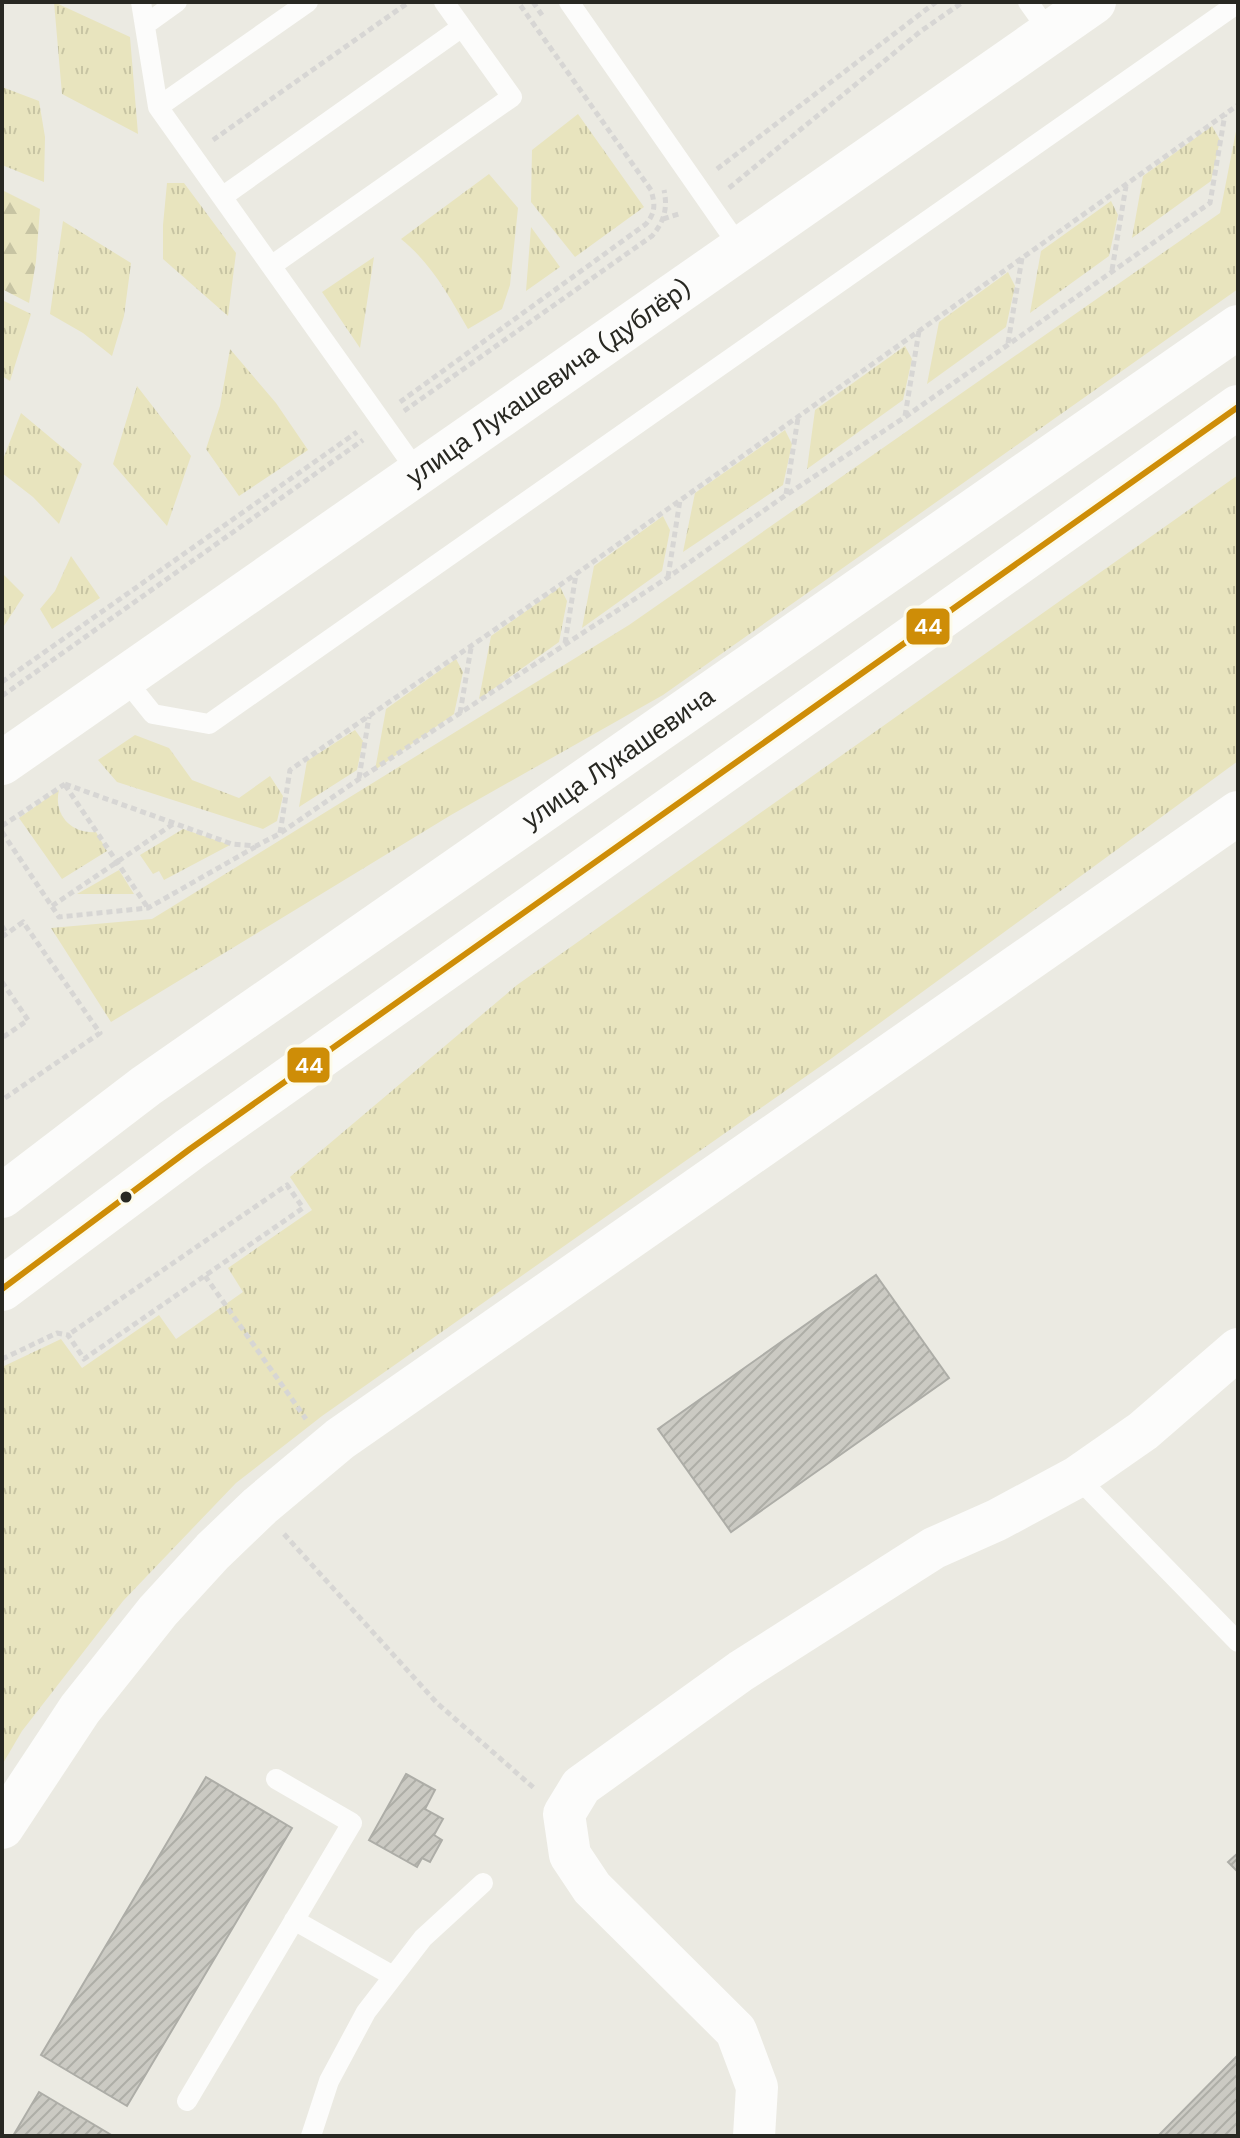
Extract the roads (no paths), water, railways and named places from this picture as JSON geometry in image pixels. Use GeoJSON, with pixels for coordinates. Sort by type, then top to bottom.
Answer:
{"type":"FeatureCollection","features":[{"type":"Feature","properties":{"kind":"main road","name":"улица Лукашевича (дублёр)"},"geometry":{"type":"LineString","coordinates":[[2,763],[741,249],[1039,18],[1094,2]]}},
{"type":"Feature","properties":{"kind":"main road","name":"улица Лукашевича"},"geometry":{"type":"LineString","coordinates":[[2,1196],[146,1086],[1238,327]]}},
{"type":"Feature","properties":{"kind":"main road"},"geometry":{"type":"LineString","coordinates":[[2,1289],[190,1149],[1238,407]]}},
{"type":"Feature","properties":{"kind":"main road"},"geometry":{"type":"LineString","coordinates":[[1190,442],[1238,427]]}},
{"type":"Feature","properties":{"kind":"main road"},"geometry":{"type":"LineString","coordinates":[[2,1827],[80,1709],[158,1611],[260,1506],[340,1439],[1238,813]]}},
{"type":"Feature","properties":{"kind":"street"},"geometry":{"type":"LineString","coordinates":[[754,2136],[757,2087],[736,2031],[592,1888],[570,1855],[564,1814],[581,1786],[741,1671],[934,1548],[997,1520],[1077,1477],[1143,1431],[1238,1349]]}},
{"type":"Feature","properties":{"kind":"lane"},"geometry":{"type":"LineString","coordinates":[[141,2],[158,107],[419,474]]}},
{"type":"Feature","properties":{"kind":"lane"},"geometry":{"type":"LineString","coordinates":[[145,25],[177,2]]}},
{"type":"Feature","properties":{"kind":"lane"},"geometry":{"type":"LineString","coordinates":[[158,107],[308,2]]}},
{"type":"Feature","properties":{"kind":"lane"},"geometry":{"type":"LineString","coordinates":[[271,266],[512,97],[444,2]]}},
{"type":"Feature","properties":{"kind":"lane"},"geometry":{"type":"LineString","coordinates":[[569,2],[741,249]]}},
{"type":"Feature","properties":{"kind":"lane"},"geometry":{"type":"LineString","coordinates":[[124,678],[153,714],[209,724],[1238,3]]}},
{"type":"Feature","properties":{"kind":"lane"},"geometry":{"type":"LineString","coordinates":[[222,197],[462,27]]}},
{"type":"Feature","properties":{"kind":"lane"},"geometry":{"type":"LineString","coordinates":[[1077,1477],[1238,1642]]}},
{"type":"Feature","properties":{"kind":"lane"},"geometry":{"type":"LineString","coordinates":[[187,2101],[352,1823],[276,1779]]}},
{"type":"Feature","properties":{"kind":"lane"},"geometry":{"type":"LineString","coordinates":[[311,2136],[329,2081],[366,2012],[423,1938],[483,1883]]}},
{"type":"Feature","properties":{"kind":"lane"},"geometry":{"type":"LineString","coordinates":[[294,1920],[393,1976]]}}]}
